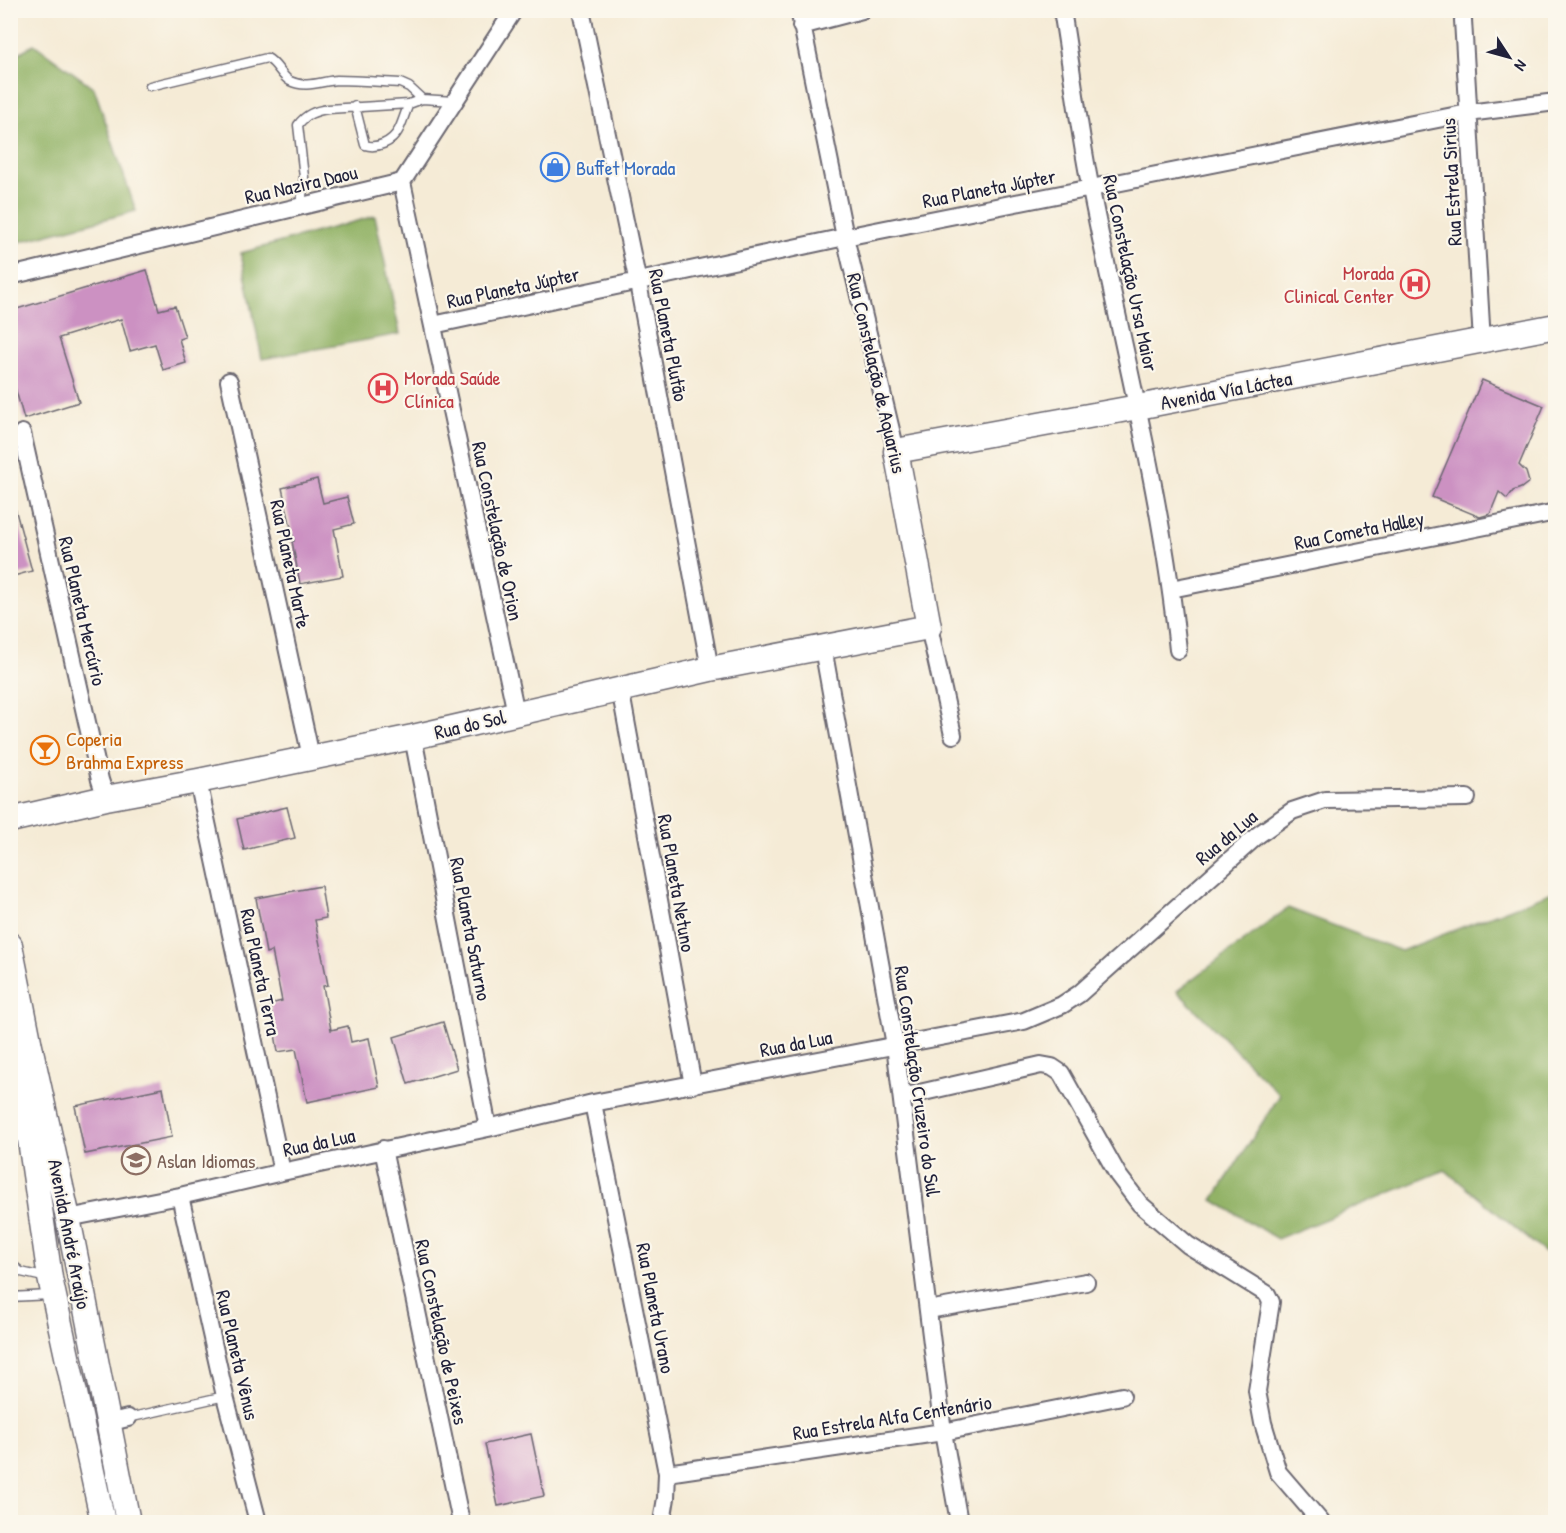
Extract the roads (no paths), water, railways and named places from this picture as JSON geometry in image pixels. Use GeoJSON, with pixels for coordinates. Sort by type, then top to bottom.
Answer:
{"type":"FeatureCollection","features":[{"type":"Feature","properties":{"kind":"street"},"geometry":{"type":"LineString","coordinates":[[402,182],[514,10]]}},
{"type":"Feature","properties":{"kind":"street","name":"Rua Planeta Plutão"},"geometry":{"type":"LineString","coordinates":[[581,10],[638,283],[710,669]]}},
{"type":"Feature","properties":{"kind":"street"},"geometry":{"type":"LineString","coordinates":[[800,18],[862,10]]}},
{"type":"Feature","properties":{"kind":"street","name":"Rua Constelação Ursa Maior"},"geometry":{"type":"LineString","coordinates":[[1062,10],[1091,189],[1138,407],[1172,589],[1178,650]]}},
{"type":"Feature","properties":{"kind":"street","name":"Rua Constelação de Aquarius"},"geometry":{"type":"LineString","coordinates":[[800,18],[845,237],[896,450],[929,627],[953,735]]}},
{"type":"Feature","properties":{"kind":"street","name":"Rua Estrela Sirius"},"geometry":{"type":"LineString","coordinates":[[1463,20],[1482,342]]}},
{"type":"Feature","properties":{"kind":"street","name":"Rua Planeta Júpter"},"geometry":{"type":"LineString","coordinates":[[433,325],[845,237],[1468,113],[1556,102]]}},
{"type":"Feature","properties":{"kind":"street","name":"Rua Nazira Daou"},"geometry":{"type":"LineString","coordinates":[[10,276],[402,182]]}},
{"type":"Feature","properties":{"kind":"street","name":"Rua Constelação de Orion"},"geometry":{"type":"LineString","coordinates":[[402,182],[516,712]]}},
{"type":"Feature","properties":{"kind":"street","name":"Avenida Vía Láctea"},"geometry":{"type":"LineString","coordinates":[[896,450],[1138,407],[1556,326]]}},
{"type":"Feature","properties":{"kind":"street","name":"Rua Planeta Marte"},"geometry":{"type":"LineString","coordinates":[[229,381],[311,757]]}},
{"type":"Feature","properties":{"kind":"street","name":"Rua Planeta Mercúrio"},"geometry":{"type":"LineString","coordinates":[[22,433],[100,780],[106,798]]}},
{"type":"Feature","properties":{"kind":"street","name":"Rua Cometa Halley"},"geometry":{"type":"LineString","coordinates":[[1172,589],[1556,512]]}},
{"type":"Feature","properties":{"kind":"street","name":"Rua do Sol"},"geometry":{"type":"LineString","coordinates":[[10,820],[106,798],[413,737],[710,669],[929,627]]}},
{"type":"Feature","properties":{"kind":"street","name":"Rua Constelação Cruzeiro do Sul"},"geometry":{"type":"LineString","coordinates":[[823,648],[895,1045],[943,1432],[959,1522]]}},
{"type":"Feature","properties":{"kind":"street","name":"Rua Planeta Netuno"},"geometry":{"type":"LineString","coordinates":[[620,688],[693,1085]]}},
{"type":"Feature","properties":{"kind":"street","name":"Rua Planeta Saturno"},"geometry":{"type":"LineString","coordinates":[[413,737],[488,1128]]}},
{"type":"Feature","properties":{"kind":"street","name":"Rua Planeta Terra"},"geometry":{"type":"LineString","coordinates":[[198,781],[282,1172]]}},
{"type":"Feature","properties":{"kind":"street","name":"Rua da Lua"},"geometry":{"type":"LineString","coordinates":[[68,1218],[180,1196],[593,1104],[1024,1021],[1062,1005],[1100,976],[1258,835],[1292,811],[1325,800],[1467,798]]}},
{"type":"Feature","properties":{"kind":"street","name":"Avenida André Araújo"},"geometry":{"type":"LineString","coordinates":[[10,945],[68,1218],[118,1420],[128,1522]]}},
{"type":"Feature","properties":{"kind":"street","name":"Avenida André Araújo"},"geometry":{"type":"LineString","coordinates":[[10,1032],[52,1287],[103,1522]]}},
{"type":"Feature","properties":{"kind":"street"},"geometry":{"type":"LineString","coordinates":[[902,1097],[1041,1065],[1052,1067],[1061,1073],[1118,1175],[1140,1204],[1188,1245],[1267,1294],[1271,1302],[1257,1391],[1263,1423],[1278,1472],[1321,1522]]}},
{"type":"Feature","properties":{"kind":"street","name":"Rua Planeta Urano"},"geometry":{"type":"LineString","coordinates":[[593,1104],[667,1473],[662,1522]]}},
{"type":"Feature","properties":{"kind":"street","name":"Rua Constelação de Peixes"},"geometry":{"type":"LineString","coordinates":[[383,1149],[461,1522]]}},
{"type":"Feature","properties":{"kind":"street","name":"Rua Planeta Vênus"},"geometry":{"type":"LineString","coordinates":[[180,1196],[225,1396],[258,1522]]}},
{"type":"Feature","properties":{"kind":"street"},"geometry":{"type":"LineString","coordinates":[[928,1310],[1086,1282]]}},
{"type":"Feature","properties":{"kind":"street","name":"Rua Estrela Alfa Centenário"},"geometry":{"type":"LineString","coordinates":[[667,1473],[943,1432],[1122,1396]]}},
{"type":"Feature","properties":{"kind":"lane"},"geometry":{"type":"LineString","coordinates":[[150,86],[267,58],[273,61],[289,81],[301,84],[335,80],[400,83],[409,87],[422,99]]}},
{"type":"Feature","properties":{"kind":"lane"},"geometry":{"type":"LineString","coordinates":[[301,206],[304,177],[298,125],[302,120],[316,111],[355,106],[409,104],[422,99],[455,101]]}},
{"type":"Feature","properties":{"kind":"lane"},"geometry":{"type":"LineString","coordinates":[[355,106],[365,145],[375,147],[383,144],[398,132],[409,104]]}},
{"type":"Feature","properties":{"kind":"lane"},"geometry":{"type":"LineString","coordinates":[[10,1263],[21,1272],[52,1287]]}},
{"type":"Feature","properties":{"kind":"lane"},"geometry":{"type":"LineString","coordinates":[[10,1297],[52,1287]]}},
{"type":"Feature","properties":{"kind":"lane"},"geometry":{"type":"LineString","coordinates":[[118,1420],[225,1396]]}},
{"type":"Feature","properties":{"kind":"place","name":"Buffet Morada"},"geometry":{"type":"Point","coordinates":[555,167]}},
{"type":"Feature","properties":{"kind":"place","name":"Morada Clinical Center"},"geometry":{"type":"Point","coordinates":[1415,284]}},
{"type":"Feature","properties":{"kind":"place","name":"Morada Saúde Clínica"},"geometry":{"type":"Point","coordinates":[383,388]}},
{"type":"Feature","properties":{"kind":"place","name":"Coperia Brahma Express"},"geometry":{"type":"Point","coordinates":[45,750]}},
{"type":"Feature","properties":{"kind":"place","name":"Aslan Idiomas"},"geometry":{"type":"Point","coordinates":[136,1160]}}]}
